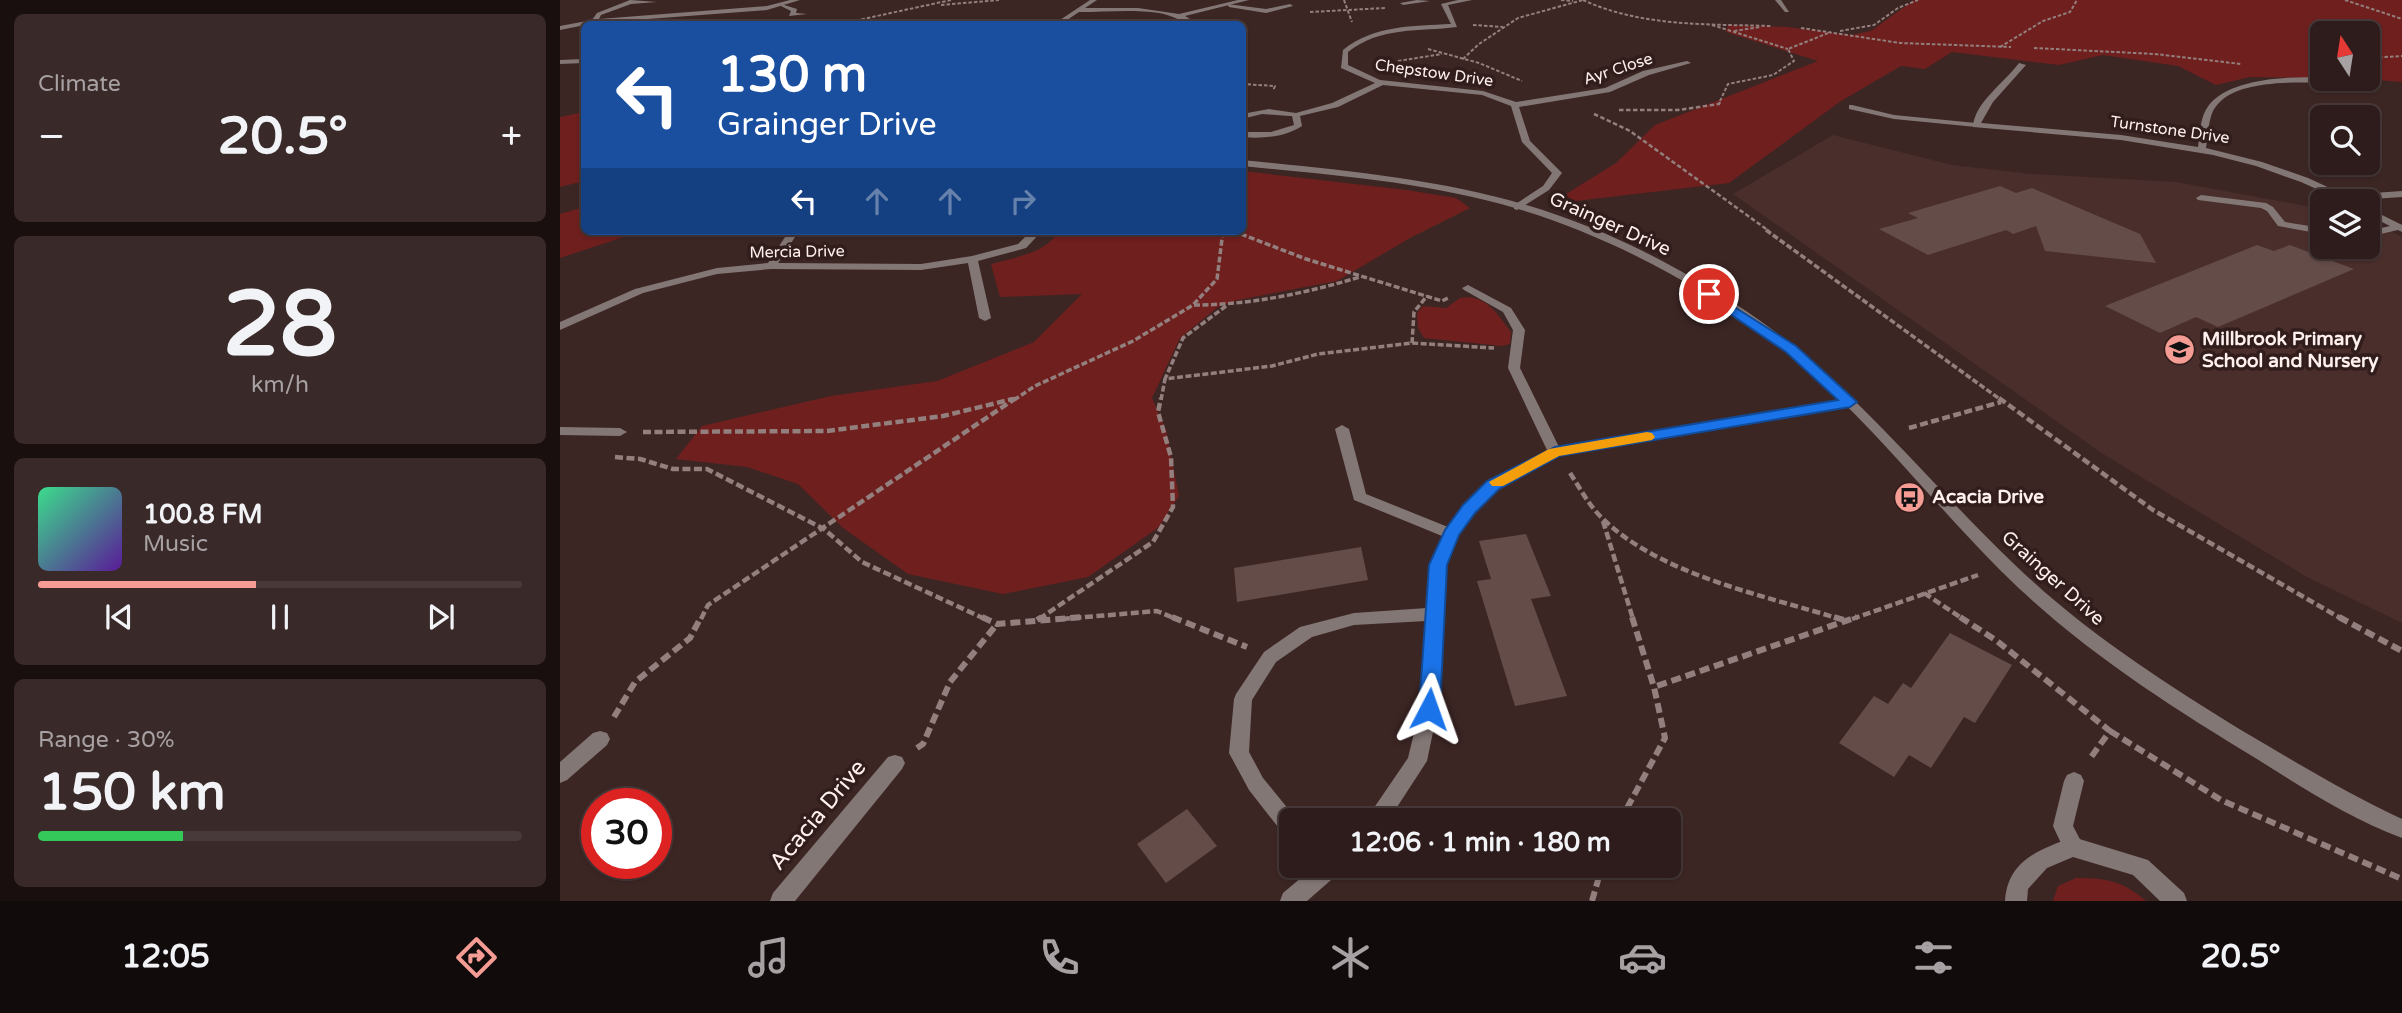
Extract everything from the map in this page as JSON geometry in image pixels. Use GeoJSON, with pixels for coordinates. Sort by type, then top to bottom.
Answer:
{"type":"FeatureCollection","features":[{"type":"Feature","properties":{"kind":"street"},"geometry":{"type":"LineString","coordinates":[[595,21],[739,11],[783,5],[797,0]]}},
{"type":"Feature","properties":{"kind":"street"},"geometry":{"type":"LineString","coordinates":[[1062,21],[1094,0]]}},
{"type":"Feature","properties":{"kind":"street"},"geometry":{"type":"LineString","coordinates":[[1079,10],[1182,15],[1246,0]]}},
{"type":"Feature","properties":{"kind":"street"},"geometry":{"type":"LineString","coordinates":[[1403,3],[1427,1],[1444,4],[1469,0]]}},
{"type":"Feature","properties":{"kind":"street"},"geometry":{"type":"LineString","coordinates":[[1778,0],[1787,11]]}},
{"type":"Feature","properties":{"kind":"street"},"geometry":{"type":"LineString","coordinates":[[595,21],[599,14],[633,1],[654,2]]}},
{"type":"Feature","properties":{"kind":"street"},"geometry":{"type":"LineString","coordinates":[[1444,4],[1455,26]]}},
{"type":"Feature","properties":{"kind":"street"},"geometry":{"type":"LineString","coordinates":[[783,5],[796,10],[792,15],[804,14]]}},
{"type":"Feature","properties":{"kind":"street"},"geometry":{"type":"LineString","coordinates":[[1228,5],[1266,11],[1288,7]]}},
{"type":"Feature","properties":{"kind":"street"},"geometry":{"type":"LineString","coordinates":[[1182,15],[1190,21]]}},
{"type":"Feature","properties":{"kind":"street"},"geometry":{"type":"LineString","coordinates":[[560,29],[581,24]]}},
{"type":"Feature","properties":{"kind":"street","name":"Chepstow Drive"},"geometry":{"type":"LineString","coordinates":[[1469,25],[1378,34],[1356,40],[1345,51],[1344,65],[1381,83],[1472,90],[1500,96],[1515,105],[1526,142],[1557,173],[1546,188],[1517,207]]}},
{"type":"Feature","properties":{"kind":"street"},"geometry":{"type":"LineString","coordinates":[[560,62],[581,61]]}},
{"type":"Feature","properties":{"kind":"street","name":"Ayr Close"},"geometry":{"type":"LineString","coordinates":[[1515,105],[1607,90],[1646,73],[1687,63]]}},
{"type":"Feature","properties":{"kind":"street"},"geometry":{"type":"LineString","coordinates":[[1976,125],[1987,101],[2006,86],[2022,65]]}},
{"type":"Feature","properties":{"kind":"street"},"geometry":{"type":"LineString","coordinates":[[2202,148],[2207,116],[2224,94],[2255,85],[2310,82]]}},
{"type":"Feature","properties":{"kind":"street"},"geometry":{"type":"LineString","coordinates":[[1246,115],[1273,111],[1296,115],[1335,105],[1381,83]]}},
{"type":"Feature","properties":{"kind":"street","name":"Turnstone Drive"},"geometry":{"type":"LineString","coordinates":[[1852,107],[1894,117],[2148,140],[2202,148],[2287,172],[2324,189]]}},
{"type":"Feature","properties":{"kind":"street"},"geometry":{"type":"LineString","coordinates":[[1246,135],[1278,135],[1298,126],[1296,115]]}},
{"type":"Feature","properties":{"kind":"street","name":"Grainger Drive"},"geometry":{"type":"LineString","coordinates":[[1246,163],[1437,187],[1517,207],[1554,217],[1595,234],[1673,272],[1782,342],[1850,402],[2007,566],[2056,611],[2187,706],[2288,769],[2402,829]]}},
{"type":"Feature","properties":{"kind":"street"},"geometry":{"type":"LineString","coordinates":[[2380,196],[2402,194]]}},
{"type":"Feature","properties":{"kind":"street"},"geometry":{"type":"LineString","coordinates":[[2202,198],[2263,205],[2270,209],[2282,224],[2310,230]]}},
{"type":"Feature","properties":{"kind":"street"},"geometry":{"type":"LineString","coordinates":[[2380,217],[2400,228]]}},
{"type":"Feature","properties":{"kind":"street"},"geometry":{"type":"LineString","coordinates":[[2380,232],[2400,228]]}},
{"type":"Feature","properties":{"kind":"street"},"geometry":{"type":"LineString","coordinates":[[771,266],[791,235]]}},
{"type":"Feature","properties":{"kind":"street","name":"Mercia Drive"},"geometry":{"type":"LineString","coordinates":[[560,326],[639,291],[717,271],[771,266],[921,267],[972,259],[1023,246],[1033,235]]}},
{"type":"Feature","properties":{"kind":"street"},"geometry":{"type":"LineString","coordinates":[[972,259],[985,318]]}},
{"type":"Feature","properties":{"kind":"street"},"geometry":{"type":"LineString","coordinates":[[1468,288],[1507,310],[1519,330],[1514,368],[1555,452]]}},
{"type":"Feature","properties":{"kind":"street"},"geometry":{"type":"LineString","coordinates":[[1386,808],[1417,761],[1429,709],[1438,565],[1451,534],[1469,509],[1493,485],[1555,452],[1850,402]]}},
{"type":"Feature","properties":{"kind":"street"},"geometry":{"type":"LineString","coordinates":[[1342,429],[1359,497],[1451,534]]}},
{"type":"Feature","properties":{"kind":"street"},"geometry":{"type":"LineString","coordinates":[[560,431],[620,432]]}},
{"type":"Feature","properties":{"kind":"street"},"geometry":{"type":"LineString","coordinates":[[1279,813],[1256,784],[1239,753],[1243,699],[1270,657],[1306,632],[1353,619],[1434,614]]}},
{"type":"Feature","properties":{"kind":"street"},"geometry":{"type":"LineString","coordinates":[[560,774],[600,739]]}},
{"type":"Feature","properties":{"kind":"street","name":"Acacia Drive"},"geometry":{"type":"LineString","coordinates":[[781,901],[895,763]]}},
{"type":"Feature","properties":{"kind":"street"},"geometry":{"type":"LineString","coordinates":[[2073,847],[2063,826],[2074,781]]}},
{"type":"Feature","properties":{"kind":"street"},"geometry":{"type":"LineString","coordinates":[[2016,901],[2017,885],[2039,862],[2073,847],[2140,867],[2176,901]]}},
{"type":"Feature","properties":{"kind":"street"},"geometry":{"type":"LineString","coordinates":[[1291,901],[1315,878]]}},
{"type":"Feature","properties":{"kind":"path"},"geometry":{"type":"LineString","coordinates":[[853,21],[951,0]]}},
{"type":"Feature","properties":{"kind":"path"},"geometry":{"type":"LineString","coordinates":[[929,5],[999,0]]}},
{"type":"Feature","properties":{"kind":"path"},"geometry":{"type":"LineString","coordinates":[[1344,0],[1354,27],[1463,59],[1520,80],[1559,99]]}},
{"type":"Feature","properties":{"kind":"path"},"geometry":{"type":"LineString","coordinates":[[1561,0],[1577,2]]}},
{"type":"Feature","properties":{"kind":"path"},"geometry":{"type":"LineString","coordinates":[[1463,59],[1518,18],[1583,0]]}},
{"type":"Feature","properties":{"kind":"path"},"geometry":{"type":"LineString","coordinates":[[1708,24],[1788,49],[1810,38],[1834,31],[1874,25],[1898,8],[1918,0]]}},
{"type":"Feature","properties":{"kind":"path"},"geometry":{"type":"LineString","coordinates":[[2012,47],[1999,47],[2043,21],[2070,12],[2077,0]]}},
{"type":"Feature","properties":{"kind":"path"},"geometry":{"type":"LineString","coordinates":[[2345,0],[2402,19]]}},
{"type":"Feature","properties":{"kind":"path"},"geometry":{"type":"LineString","coordinates":[[1288,7],[1298,12],[1402,7],[1403,3]]}},
{"type":"Feature","properties":{"kind":"path"},"geometry":{"type":"LineString","coordinates":[[1469,25],[1503,27]]}},
{"type":"Feature","properties":{"kind":"path"},"geometry":{"type":"LineString","coordinates":[[1729,31],[1767,26]]}},
{"type":"Feature","properties":{"kind":"path"},"geometry":{"type":"LineString","coordinates":[[2024,48],[2155,54],[2247,65]]}},
{"type":"Feature","properties":{"kind":"path"},"geometry":{"type":"LineString","coordinates":[[1611,110],[1678,110],[1719,104],[1728,84],[1790,67],[1794,61],[1788,49]]}},
{"type":"Feature","properties":{"kind":"path"},"geometry":{"type":"LineString","coordinates":[[2380,57],[2402,56]]}},
{"type":"Feature","properties":{"kind":"path"},"geometry":{"type":"LineString","coordinates":[[1597,110],[1584,110],[1629,131],[2154,510],[2289,590],[2402,651]]}},
{"type":"Feature","properties":{"kind":"path"},"geometry":{"type":"LineString","coordinates":[[600,739],[635,682],[690,638],[708,605],[1035,386],[1133,341],[1193,305],[1217,279],[1222,235]]}},
{"type":"Feature","properties":{"kind":"path"},"geometry":{"type":"LineString","coordinates":[[1243,235],[1306,259],[1442,301],[1468,288]]}},
{"type":"Feature","properties":{"kind":"path"},"geometry":{"type":"LineString","coordinates":[[1193,305],[1226,306],[1323,288],[1361,276]]}},
{"type":"Feature","properties":{"kind":"path"},"geometry":{"type":"LineString","coordinates":[[1412,343],[1414,312],[1427,296]]}},
{"type":"Feature","properties":{"kind":"path"},"geometry":{"type":"LineString","coordinates":[[1036,621],[1153,542],[1172,507],[1171,457],[1158,412],[1165,379],[1183,338],[1226,306]]}},
{"type":"Feature","properties":{"kind":"path"},"geometry":{"type":"LineString","coordinates":[[1165,379],[1272,366],[1318,354],[1412,343],[1516,350]]}},
{"type":"Feature","properties":{"kind":"path"},"geometry":{"type":"LineString","coordinates":[[620,432],[827,431],[943,416],[1017,398]]}},
{"type":"Feature","properties":{"kind":"path"},"geometry":{"type":"LineString","coordinates":[[1894,447],[1918,442],[1906,429],[2002,402]]}},
{"type":"Feature","properties":{"kind":"path"},"geometry":{"type":"LineString","coordinates":[[1555,452],[1602,519],[1644,551],[1716,580],[1844,620]]}},
{"type":"Feature","properties":{"kind":"path"},"geometry":{"type":"LineString","coordinates":[[613,457],[640,459],[673,469],[707,469],[824,529],[862,562],[997,624],[1157,611],[1270,657]]}},
{"type":"Feature","properties":{"kind":"path"},"geometry":{"type":"LineString","coordinates":[[1602,519],[1654,687],[1665,737],[1627,808]]}},
{"type":"Feature","properties":{"kind":"path"},"geometry":{"type":"LineString","coordinates":[[1654,687],[2007,566]]}},
{"type":"Feature","properties":{"kind":"path"},"geometry":{"type":"LineString","coordinates":[[1924,593],[1997,641],[2110,731],[2221,800],[2402,879]]}},
{"type":"Feature","properties":{"kind":"path"},"geometry":{"type":"LineString","coordinates":[[895,763],[923,744],[950,682],[997,624]]}},
{"type":"Feature","properties":{"kind":"path"},"geometry":{"type":"LineString","coordinates":[[2074,781],[2110,731]]}},
{"type":"Feature","properties":{"kind":"path"},"geometry":{"type":"LineString","coordinates":[[1592,901],[1599,878]]}},
{"type":"Feature","properties":{"kind":"shaded area"},"geometry":{"type":"Polygon","coordinates":[[[1914,0],[2402,0],[2402,82],[2380,80],[2380,21],[2310,21],[2310,78],[2250,77],[2216,85],[2178,66],[2103,55],[2059,65],[1952,52],[1925,69],[1901,66],[1841,101],[1729,183],[1550,204],[1616,163],[1655,125],[1818,61],[1726,32],[1728,25],[1787,27],[1851,35],[1871,31],[1914,0]]]}},
{"type":"Feature","properties":{"kind":"shaded area"},"geometry":{"type":"Polygon","coordinates":[[[581,113],[581,182],[560,187],[560,117],[581,113]]]}},
{"type":"Feature","properties":{"kind":"shaded area","name":"Millbrook Primary School and Nursery"},"geometry":{"type":"Polygon","coordinates":[[[1833,135],[1952,165],[2032,174],[2176,182],[2310,207],[2310,259],[2380,259],[2380,225],[2402,237],[2402,623],[2307,577],[2103,454],[1733,194],[1833,135]]]}},
{"type":"Feature","properties":{"kind":"shaded area"},"geometry":{"type":"Polygon","coordinates":[[[1246,171],[1456,198],[1470,208],[1410,238],[1337,281],[1238,300],[1218,307],[1180,338],[1152,398],[1166,430],[1179,496],[1159,527],[1088,577],[1003,594],[908,574],[843,528],[798,484],[747,467],[676,459],[702,426],[831,396],[937,381],[1034,342],[1082,294],[1000,297],[991,264],[1038,250],[1055,235],[1246,235],[1246,171]]]}},
{"type":"Feature","properties":{"kind":"shaded area"},"geometry":{"type":"Polygon","coordinates":[[[581,208],[581,235],[630,235],[560,258],[560,214],[581,208]]]}},
{"type":"Feature","properties":{"kind":"shaded area"},"geometry":{"type":"Polygon","coordinates":[[[1460,298],[1482,301],[1498,314],[1511,332],[1510,344],[1502,346],[1424,338],[1418,328],[1417,313],[1423,306],[1446,308],[1460,298]]]}},
{"type":"Feature","properties":{"kind":"shaded area"},"geometry":{"type":"Polygon","coordinates":[[[2076,878],[2114,882],[2146,901],[2053,901],[2058,886],[2076,878]]]}},
{"type":"Feature","properties":{"kind":"building"},"geometry":{"type":"Polygon","coordinates":[[[2000,186],[2016,193],[2032,188],[2140,234],[2156,263],[2045,251],[2036,226],[2013,234],[2006,230],[1928,255],[1879,229],[1918,218],[1908,213],[2000,186]]]}},
{"type":"Feature","properties":{"kind":"building"},"geometry":{"type":"Polygon","coordinates":[[[2257,245],[2274,251],[2290,245],[2310,252],[2310,259],[2327,259],[2354,269],[2218,327],[2196,317],[2160,333],[2105,306],[2257,245]]]}},
{"type":"Feature","properties":{"kind":"building"},"geometry":{"type":"Polygon","coordinates":[[[1526,534],[1551,596],[1531,599],[1567,696],[1515,706],[1477,581],[1491,579],[1479,541],[1526,534]]]}},
{"type":"Feature","properties":{"kind":"building"},"geometry":{"type":"Polygon","coordinates":[[[1361,547],[1368,580],[1237,602],[1234,568],[1361,547]]]}},
{"type":"Feature","properties":{"kind":"building"},"geometry":{"type":"Polygon","coordinates":[[[1950,633],[2012,665],[1975,723],[1964,717],[1931,768],[1909,755],[1894,777],[1839,743],[1874,696],[1888,704],[1903,683],[1911,688],[1950,633]]]}},
{"type":"Feature","properties":{"kind":"building"},"geometry":{"type":"Polygon","coordinates":[[[1187,809],[1217,846],[1166,883],[1137,844],[1187,809]]]}},
{"type":"Feature","properties":{"kind":"slow traffic"},"geometry":{"type":"LineString","coordinates":[[1498,482],[1555,452],[1647,437]]}},
{"type":"Feature","properties":{"kind":"place","name":"Millbrook Primary School and Nursery"},"geometry":{"type":"Point","coordinates":[2179,350]}},
{"type":"Feature","properties":{"kind":"place","name":"Acacia Drive"},"geometry":{"type":"Point","coordinates":[1909,497]}},
{"type":"Feature","properties":{"kind":"route"},"geometry":{"type":"LineString","coordinates":[[1429,709],[1438,565],[1451,534],[1469,509],[1493,485],[1555,452],[1850,402],[1791,349],[1709,294]]}}]}
